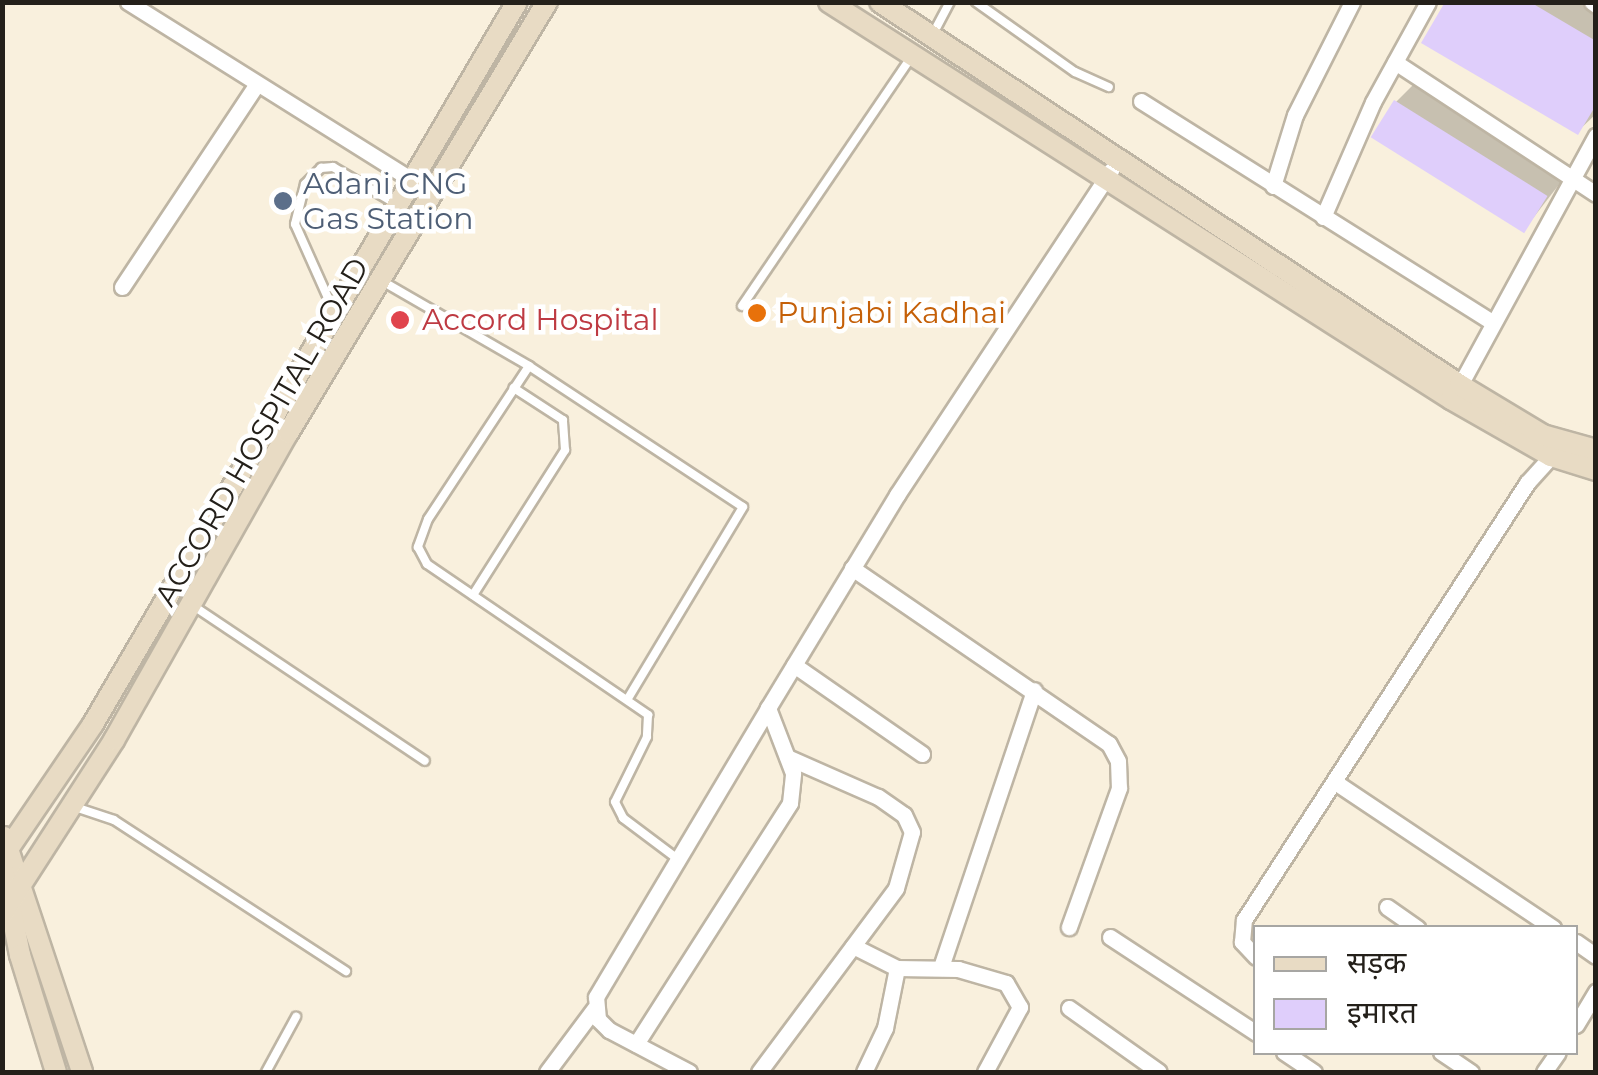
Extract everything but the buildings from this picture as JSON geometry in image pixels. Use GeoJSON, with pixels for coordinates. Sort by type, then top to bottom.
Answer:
{"type":"FeatureCollection","features":[{"type":"Feature","properties":{"kind":"street"},"geometry":{"type":"LineString","coordinates":[[128,2],[410,178]]}},
{"type":"Feature","properties":{"kind":"street","name":"ACCORD HOSPITAL ROAD"},"geometry":{"type":"LineString","coordinates":[[4,847],[92,724],[395,202],[517,2]]}},
{"type":"Feature","properties":{"kind":"street"},"geometry":{"type":"LineString","coordinates":[[6,908],[548,2]]}},
{"type":"Feature","properties":{"kind":"street"},"geometry":{"type":"LineString","coordinates":[[830,2],[1103,180],[1551,456],[1596,470]]}},
{"type":"Feature","properties":{"kind":"street"},"geometry":{"type":"LineString","coordinates":[[880,2],[1460,385],[1544,435],[1596,450]]}},
{"type":"Feature","properties":{"kind":"street"},"geometry":{"type":"LineString","coordinates":[[1274,186],[1294,115],[1352,2]]}},
{"type":"Feature","properties":{"kind":"street"},"geometry":{"type":"LineString","coordinates":[[1323,217],[1395,62],[1428,2]]}},
{"type":"Feature","properties":{"kind":"street"},"geometry":{"type":"LineString","coordinates":[[1395,62],[1596,194]]}},
{"type":"Feature","properties":{"kind":"street"},"geometry":{"type":"LineString","coordinates":[[122,287],[257,84]]}},
{"type":"Feature","properties":{"kind":"street"},"geometry":{"type":"LineString","coordinates":[[1141,101],[1492,322]]}},
{"type":"Feature","properties":{"kind":"street"},"geometry":{"type":"LineString","coordinates":[[1460,385],[1596,136]]}},
{"type":"Feature","properties":{"kind":"street"},"geometry":{"type":"LineString","coordinates":[[547,1072],[594,1009],[603,981],[675,857],[852,568],[1121,158]]}},
{"type":"Feature","properties":{"kind":"street"},"geometry":{"type":"LineString","coordinates":[[1253,954],[1242,942],[1244,920],[1338,784],[1461,584],[1551,456]]}},
{"type":"Feature","properties":{"kind":"street"},"geometry":{"type":"LineString","coordinates":[[852,568],[1093,729],[1118,761],[1120,788],[1068,927]]}},
{"type":"Feature","properties":{"kind":"street"},"geometry":{"type":"LineString","coordinates":[[794,665],[922,754]]}},
{"type":"Feature","properties":{"kind":"street"},"geometry":{"type":"LineString","coordinates":[[941,967],[1034,690]]}},
{"type":"Feature","properties":{"kind":"street"},"geometry":{"type":"LineString","coordinates":[[636,1044],[790,803],[795,788],[768,708]]}},
{"type":"Feature","properties":{"kind":"street"},"geometry":{"type":"LineString","coordinates":[[759,1072],[896,888],[912,832],[904,815],[878,797],[786,758]]}},
{"type":"Feature","properties":{"kind":"street"},"geometry":{"type":"LineString","coordinates":[[1338,784],[1549,925]]}},
{"type":"Feature","properties":{"kind":"street"},"geometry":{"type":"LineString","coordinates":[[4,847],[22,880],[82,1072]]}},
{"type":"Feature","properties":{"kind":"street"},"geometry":{"type":"LineString","coordinates":[[4,847],[6,908],[56,1072]]}},
{"type":"Feature","properties":{"kind":"street"},"geometry":{"type":"LineString","coordinates":[[1386,908],[1412,925]]}},
{"type":"Feature","properties":{"kind":"street"},"geometry":{"type":"LineString","coordinates":[[1110,937],[1253,1031]]}},
{"type":"Feature","properties":{"kind":"street"},"geometry":{"type":"LineString","coordinates":[[852,946],[898,968],[941,967],[990,974],[1017,994],[1020,1008],[985,1072]]}},
{"type":"Feature","properties":{"kind":"street"},"geometry":{"type":"LineString","coordinates":[[864,1072],[885,1028],[898,968]]}},
{"type":"Feature","properties":{"kind":"street"},"geometry":{"type":"LineString","coordinates":[[1578,1022],[1596,992]]}},
{"type":"Feature","properties":{"kind":"street"},"geometry":{"type":"LineString","coordinates":[[1069,1008],[1160,1072]]}},
{"type":"Feature","properties":{"kind":"street"},"geometry":{"type":"LineString","coordinates":[[594,1009],[609,1030],[689,1072]]}},
{"type":"Feature","properties":{"kind":"street"},"geometry":{"type":"LineString","coordinates":[[1288,1055],[1314,1072]]}},
{"type":"Feature","properties":{"kind":"street"},"geometry":{"type":"LineString","coordinates":[[1446,1055],[1471,1072]]}},
{"type":"Feature","properties":{"kind":"lane"},"geometry":{"type":"LineString","coordinates":[[931,36],[950,2]]}},
{"type":"Feature","properties":{"kind":"lane"},"geometry":{"type":"LineString","coordinates":[[976,2],[1076,72],[1110,87]]}},
{"type":"Feature","properties":{"kind":"lane"},"geometry":{"type":"LineString","coordinates":[[742,306],[912,56]]}},
{"type":"Feature","properties":{"kind":"lane"},"geometry":{"type":"LineString","coordinates":[[332,310],[295,224],[305,184],[321,168],[333,167],[419,218]]}},
{"type":"Feature","properties":{"kind":"lane"},"geometry":{"type":"LineString","coordinates":[[382,281],[529,366],[744,507],[629,697]]}},
{"type":"Feature","properties":{"kind":"lane"},"geometry":{"type":"LineString","coordinates":[[529,366],[420,534],[427,564],[629,697],[648,715],[647,737],[615,802],[623,818],[675,857]]}},
{"type":"Feature","properties":{"kind":"lane"},"geometry":{"type":"LineString","coordinates":[[473,595],[565,450],[563,420],[553,409],[514,388]]}},
{"type":"Feature","properties":{"kind":"lane"},"geometry":{"type":"LineString","coordinates":[[191,604],[426,760]]}},
{"type":"Feature","properties":{"kind":"lane"},"geometry":{"type":"LineString","coordinates":[[70,806],[114,820],[346,971]]}},
{"type":"Feature","properties":{"kind":"lane"},"geometry":{"type":"LineString","coordinates":[[266,1072],[296,1017]]}},
{"type":"Feature","properties":{"kind":"place","name":"Adani CNG Gas Station"},"geometry":{"type":"Point","coordinates":[283,201]}},
{"type":"Feature","properties":{"kind":"place","name":"Punjabi Kadhai"},"geometry":{"type":"Point","coordinates":[757,313]}},
{"type":"Feature","properties":{"kind":"place","name":"Accord Hospital"},"geometry":{"type":"Point","coordinates":[400,320]}}]}
